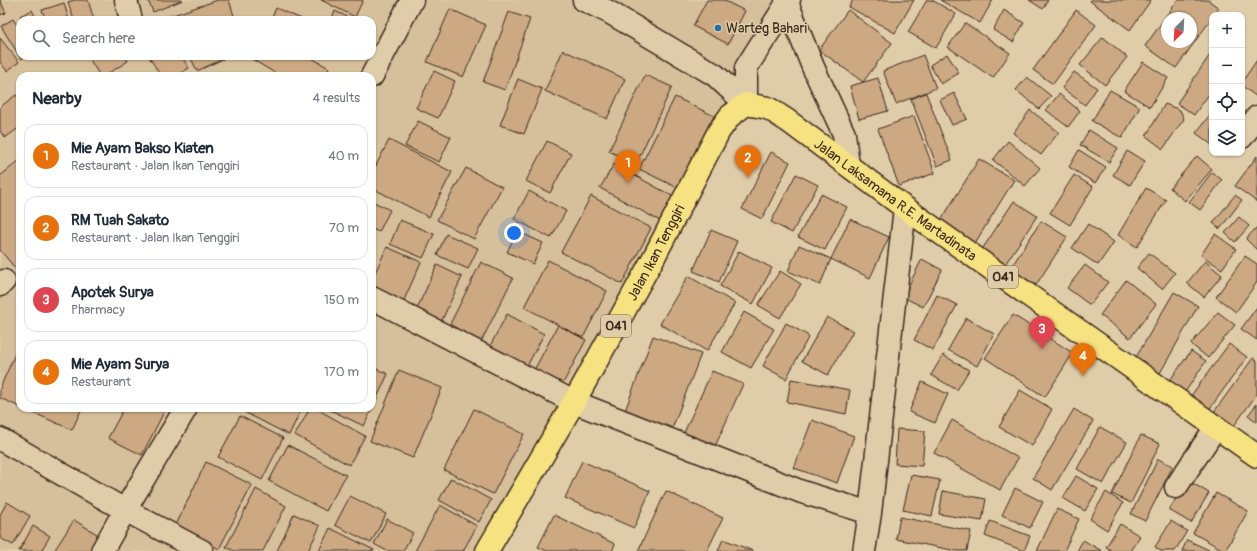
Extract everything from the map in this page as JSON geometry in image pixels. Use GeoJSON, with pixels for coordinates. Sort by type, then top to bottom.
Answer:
{"type":"FeatureCollection","features":[{"type":"Feature","properties":{"kind":"main road","name":"Jalan Laksamana R.E. Martadinata"},"geometry":{"type":"LineString","coordinates":[[746,104],[768,108],[905,208],[1257,456]]}},
{"type":"Feature","properties":{"kind":"main road","name":"Jalan Ikan Tenggiri"},"geometry":{"type":"LineString","coordinates":[[487,551],[574,402],[658,250],[720,131],[730,116],[746,104]]}},
{"type":"Feature","properties":{"kind":"street"},"geometry":{"type":"LineString","coordinates":[[126,0],[130,16]]}},
{"type":"Feature","properties":{"kind":"street"},"geometry":{"type":"LineString","coordinates":[[374,72],[412,0]]}},
{"type":"Feature","properties":{"kind":"street"},"geometry":{"type":"LineString","coordinates":[[584,0],[609,12],[715,76],[746,104]]}},
{"type":"Feature","properties":{"kind":"street"},"geometry":{"type":"LineString","coordinates":[[746,104],[746,68],[787,1]]}},
{"type":"Feature","properties":{"kind":"street"},"geometry":{"type":"LineString","coordinates":[[787,1],[813,67],[844,134],[848,165]]}},
{"type":"Feature","properties":{"kind":"street"},"geometry":{"type":"LineString","coordinates":[[1245,133],[1257,117]]}},
{"type":"Feature","properties":{"kind":"street"},"geometry":{"type":"LineString","coordinates":[[864,551],[870,513],[905,208]]}},
{"type":"Feature","properties":{"kind":"street"},"geometry":{"type":"LineString","coordinates":[[376,300],[574,402],[802,492],[870,513]]}},
{"type":"Feature","properties":{"kind":"street"},"geometry":{"type":"LineString","coordinates":[[102,551],[184,412]]}},
{"type":"Feature","properties":{"kind":"street"},"geometry":{"type":"LineString","coordinates":[[1176,487],[1216,427]]}},
{"type":"Feature","properties":{"kind":"street"},"geometry":{"type":"LineString","coordinates":[[0,439],[125,510],[202,551]]}},
{"type":"Feature","properties":{"kind":"shaded area"},"geometry":{"type":"Polygon","coordinates":[[[0,0],[786,0],[787,2],[746,104],[493,551],[0,551],[0,0]]]}},
{"type":"Feature","properties":{"kind":"building"},"geometry":{"type":"Polygon","coordinates":[[[0,0],[6,13],[0,15],[0,0]]]}},
{"type":"Feature","properties":{"kind":"building"},"geometry":{"type":"Polygon","coordinates":[[[74,0],[88,0],[93,16],[73,16],[68,2],[74,0]]]}},
{"type":"Feature","properties":{"kind":"building"},"geometry":{"type":"Polygon","coordinates":[[[148,0],[183,0],[153,12],[148,0]]]}},
{"type":"Feature","properties":{"kind":"building"},"geometry":{"type":"Polygon","coordinates":[[[218,0],[229,0],[234,16],[170,16],[218,0]]]}},
{"type":"Feature","properties":{"kind":"building"},"geometry":{"type":"Polygon","coordinates":[[[321,0],[363,0],[355,16],[321,0]]]}},
{"type":"Feature","properties":{"kind":"building"},"geometry":{"type":"Polygon","coordinates":[[[707,0],[723,0],[745,11],[728,44],[693,26],[707,0]]]}},
{"type":"Feature","properties":{"kind":"building"},"geometry":{"type":"Polygon","coordinates":[[[853,0],[914,0],[895,33],[849,7],[853,0]]]}},
{"type":"Feature","properties":{"kind":"building"},"geometry":{"type":"Polygon","coordinates":[[[927,0],[932,0],[956,14],[936,48],[908,32],[927,0]]]}},
{"type":"Feature","properties":{"kind":"building"},"geometry":{"type":"Polygon","coordinates":[[[940,0],[993,0],[980,23],[940,0]]]}},
{"type":"Feature","properties":{"kind":"building"},"geometry":{"type":"Polygon","coordinates":[[[1029,0],[1048,0],[1043,9],[1029,0]]]}},
{"type":"Feature","properties":{"kind":"building"},"geometry":{"type":"Polygon","coordinates":[[[1151,0],[1130,30],[1090,1],[1151,0]]]}},
{"type":"Feature","properties":{"kind":"building"},"geometry":{"type":"Polygon","coordinates":[[[1178,0],[1208,0],[1219,8],[1216,12],[1209,12],[1209,22],[1197,39],[1197,12],[1169,12],[1178,0]]]}},
{"type":"Feature","properties":{"kind":"building"},"geometry":{"type":"Polygon","coordinates":[[[64,3],[68,16],[44,16],[42,10],[64,3]]]}},
{"type":"Feature","properties":{"kind":"building"},"geometry":{"type":"Polygon","coordinates":[[[276,8],[295,16],[273,16],[276,8]]]}},
{"type":"Feature","properties":{"kind":"building"},"geometry":{"type":"Polygon","coordinates":[[[450,9],[486,25],[463,77],[427,62],[450,9]]]}},
{"type":"Feature","properties":{"kind":"building"},"geometry":{"type":"Polygon","coordinates":[[[32,10],[35,16],[20,16],[32,10]]]}},
{"type":"Feature","properties":{"kind":"building"},"geometry":{"type":"Polygon","coordinates":[[[848,10],[892,43],[863,82],[819,50],[848,10]]]}},
{"type":"Feature","properties":{"kind":"building"},"geometry":{"type":"Polygon","coordinates":[[[1004,10],[1024,23],[1013,42],[993,30],[1004,10]]]}},
{"type":"Feature","properties":{"kind":"building"},"geometry":{"type":"Polygon","coordinates":[[[1076,10],[1096,25],[1053,84],[1033,70],[1076,10]]]}},
{"type":"Feature","properties":{"kind":"building"},"geometry":{"type":"Polygon","coordinates":[[[335,11],[346,16],[333,16],[335,11]]]}},
{"type":"Feature","properties":{"kind":"building"},"geometry":{"type":"Polygon","coordinates":[[[509,12],[530,19],[505,90],[483,82],[509,12]]]}},
{"type":"Feature","properties":{"kind":"building"},"geometry":{"type":"Polygon","coordinates":[[[13,19],[16,24],[16,51],[1,26],[13,19]]]}},
{"type":"Feature","properties":{"kind":"building"},"geometry":{"type":"Polygon","coordinates":[[[965,23],[1010,53],[993,78],[948,47],[965,23]]]}},
{"type":"Feature","properties":{"kind":"building"},"geometry":{"type":"Polygon","coordinates":[[[1161,24],[1161,48],[1190,48],[1176,68],[1145,46],[1161,24]]]}},
{"type":"Feature","properties":{"kind":"building"},"geometry":{"type":"Polygon","coordinates":[[[1103,37],[1127,57],[1105,85],[1080,65],[1103,37]]]}},
{"type":"Feature","properties":{"kind":"building"},"geometry":{"type":"Polygon","coordinates":[[[0,38],[19,62],[7,71],[0,62],[0,38]]]}},
{"type":"Feature","properties":{"kind":"building"},"geometry":{"type":"Polygon","coordinates":[[[563,50],[625,79],[607,119],[545,91],[563,50]]]}},
{"type":"Feature","properties":{"kind":"building"},"geometry":{"type":"Polygon","coordinates":[[[947,54],[959,73],[941,84],[930,65],[947,54]]]}},
{"type":"Feature","properties":{"kind":"building"},"geometry":{"type":"Polygon","coordinates":[[[923,55],[936,88],[896,104],[883,71],[923,55]]]}},
{"type":"Feature","properties":{"kind":"building"},"geometry":{"type":"Polygon","coordinates":[[[1209,56],[1209,94],[1194,115],[1177,103],[1209,56]]]}},
{"type":"Feature","properties":{"kind":"building"},"geometry":{"type":"Polygon","coordinates":[[[90,60],[128,61],[110,72],[98,72],[90,60]]]}},
{"type":"Feature","properties":{"kind":"building"},"geometry":{"type":"Polygon","coordinates":[[[151,60],[184,60],[189,68],[182,72],[158,72],[151,60]]]}},
{"type":"Feature","properties":{"kind":"building"},"geometry":{"type":"Polygon","coordinates":[[[192,60],[221,60],[197,71],[192,60]]]}},
{"type":"Feature","properties":{"kind":"building"},"geometry":{"type":"Polygon","coordinates":[[[253,60],[315,60],[329,68],[327,72],[273,72],[253,60]]]}},
{"type":"Feature","properties":{"kind":"building"},"geometry":{"type":"Polygon","coordinates":[[[1257,60],[1257,97],[1245,88],[1245,78],[1257,60]]]}},
{"type":"Feature","properties":{"kind":"building"},"geometry":{"type":"Polygon","coordinates":[[[1143,62],[1168,78],[1150,107],[1124,91],[1143,62]]]}},
{"type":"Feature","properties":{"kind":"building"},"geometry":{"type":"Polygon","coordinates":[[[434,71],[455,81],[438,118],[416,108],[434,71]]]}},
{"type":"Feature","properties":{"kind":"building"},"geometry":{"type":"Polygon","coordinates":[[[1074,72],[1097,88],[1085,105],[1062,88],[1074,72]]]}},
{"type":"Feature","properties":{"kind":"building"},"geometry":{"type":"Polygon","coordinates":[[[645,75],[672,87],[636,164],[609,151],[645,75]]]}},
{"type":"Feature","properties":{"kind":"building"},"geometry":{"type":"Polygon","coordinates":[[[1027,77],[1051,96],[1039,109],[1016,90],[1027,77]]]}},
{"type":"Feature","properties":{"kind":"building"},"geometry":{"type":"Polygon","coordinates":[[[878,78],[888,111],[859,119],[850,86],[878,78]]]}},
{"type":"Feature","properties":{"kind":"building"},"geometry":{"type":"Polygon","coordinates":[[[518,79],[542,89],[524,134],[500,125],[518,79]]]}},
{"type":"Feature","properties":{"kind":"building"},"geometry":{"type":"Polygon","coordinates":[[[1110,90],[1140,107],[1122,138],[1092,121],[1110,90]]]}},
{"type":"Feature","properties":{"kind":"building"},"geometry":{"type":"Polygon","coordinates":[[[926,93],[952,160],[937,166],[911,99],[926,93]]]}},
{"type":"Feature","properties":{"kind":"building"},"geometry":{"type":"Polygon","coordinates":[[[954,93],[967,119],[952,125],[940,100],[954,93]]]}},
{"type":"Feature","properties":{"kind":"building"},"geometry":{"type":"Polygon","coordinates":[[[1059,94],[1080,111],[1068,127],[1046,110],[1059,94]]]}},
{"type":"Feature","properties":{"kind":"building"},"geometry":{"type":"Polygon","coordinates":[[[16,95],[16,130],[5,138],[0,131],[0,107],[16,95]]]}},
{"type":"Feature","properties":{"kind":"building"},"geometry":{"type":"Polygon","coordinates":[[[675,97],[714,116],[678,188],[639,169],[675,97]]]}},
{"type":"Feature","properties":{"kind":"building"},"geometry":{"type":"Polygon","coordinates":[[[1165,104],[1180,110],[1184,119],[1163,149],[1146,136],[1165,104]]]}},
{"type":"Feature","properties":{"kind":"building"},"geometry":{"type":"Polygon","coordinates":[[[1030,110],[1059,132],[1041,155],[1013,133],[1030,110]]]}},
{"type":"Feature","properties":{"kind":"building"},"geometry":{"type":"Polygon","coordinates":[[[914,116],[935,173],[899,186],[878,129],[914,116]]]}},
{"type":"Feature","properties":{"kind":"building"},"geometry":{"type":"Polygon","coordinates":[[[1209,116],[1209,143],[1196,133],[1209,116]]]}},
{"type":"Feature","properties":{"kind":"building"},"geometry":{"type":"Polygon","coordinates":[[[418,121],[451,137],[439,162],[405,146],[418,121]]]}},
{"type":"Feature","properties":{"kind":"building"},"geometry":{"type":"Polygon","coordinates":[[[1089,130],[1118,148],[1109,162],[1080,145],[1089,130]]]}},
{"type":"Feature","properties":{"kind":"building"},"geometry":{"type":"Polygon","coordinates":[[[389,140],[452,172],[429,217],[376,190],[376,165],[389,140]]]}},
{"type":"Feature","properties":{"kind":"building"},"geometry":{"type":"Polygon","coordinates":[[[547,141],[571,153],[550,193],[526,181],[547,141]]]}},
{"type":"Feature","properties":{"kind":"building"},"geometry":{"type":"Polygon","coordinates":[[[1008,141],[1040,168],[1025,186],[993,160],[1008,141]]]}},
{"type":"Feature","properties":{"kind":"building"},"geometry":{"type":"Polygon","coordinates":[[[1079,150],[1106,167],[1095,183],[1069,167],[1079,150]]]}},
{"type":"Feature","properties":{"kind":"building"},"geometry":{"type":"Polygon","coordinates":[[[1127,151],[1145,161],[1130,185],[1113,175],[1127,151]]]}},
{"type":"Feature","properties":{"kind":"building"},"geometry":{"type":"Polygon","coordinates":[[[771,152],[790,162],[762,219],[742,209],[771,152]]]}},
{"type":"Feature","properties":{"kind":"building"},"geometry":{"type":"Polygon","coordinates":[[[1197,156],[1212,169],[1185,201],[1170,188],[1197,156]]]}},
{"type":"Feature","properties":{"kind":"building"},"geometry":{"type":"Polygon","coordinates":[[[1257,156],[1257,202],[1235,186],[1257,156]]]}},
{"type":"Feature","properties":{"kind":"building"},"geometry":{"type":"Polygon","coordinates":[[[979,159],[1014,180],[975,243],[940,222],[979,159]]]}},
{"type":"Feature","properties":{"kind":"building"},"geometry":{"type":"Polygon","coordinates":[[[16,163],[16,269],[0,250],[0,176],[16,163]]]}},
{"type":"Feature","properties":{"kind":"building"},"geometry":{"type":"Polygon","coordinates":[[[614,164],[674,197],[660,221],[600,188],[614,164]]]}},
{"type":"Feature","properties":{"kind":"building"},"geometry":{"type":"Polygon","coordinates":[[[466,168],[502,187],[474,239],[437,220],[466,168]]]}},
{"type":"Feature","properties":{"kind":"building"},"geometry":{"type":"Polygon","coordinates":[[[1212,172],[1222,180],[1200,210],[1189,202],[1212,172]]]}},
{"type":"Feature","properties":{"kind":"building"},"geometry":{"type":"Polygon","coordinates":[[[796,174],[818,185],[792,233],[771,222],[796,174]]]}},
{"type":"Feature","properties":{"kind":"building"},"geometry":{"type":"Polygon","coordinates":[[[1074,175],[1093,187],[1070,225],[1050,213],[1074,175]]]}},
{"type":"Feature","properties":{"kind":"building"},"geometry":{"type":"Polygon","coordinates":[[[1146,188],[1166,200],[1137,247],[1118,235],[1146,188]]]}},
{"type":"Feature","properties":{"kind":"building"},"geometry":{"type":"Polygon","coordinates":[[[529,191],[566,211],[551,238],[514,219],[529,191]]]}},
{"type":"Feature","properties":{"kind":"building"},"geometry":{"type":"Polygon","coordinates":[[[821,194],[847,207],[825,250],[798,237],[821,194]]]}},
{"type":"Feature","properties":{"kind":"building"},"geometry":{"type":"Polygon","coordinates":[[[1235,195],[1242,200],[1220,229],[1213,223],[1235,195]]]}},
{"type":"Feature","properties":{"kind":"building"},"geometry":{"type":"Polygon","coordinates":[[[591,196],[651,228],[622,284],[561,252],[591,196]]]}},
{"type":"Feature","properties":{"kind":"building"},"geometry":{"type":"Polygon","coordinates":[[[1014,201],[1037,216],[1004,266],[981,251],[1014,201]]]}},
{"type":"Feature","properties":{"kind":"building"},"geometry":{"type":"Polygon","coordinates":[[[376,203],[390,210],[379,232],[376,231],[376,203]]]}},
{"type":"Feature","properties":{"kind":"building"},"geometry":{"type":"Polygon","coordinates":[[[1239,217],[1249,226],[1235,242],[1225,233],[1239,217]]]}},
{"type":"Feature","properties":{"kind":"building"},"geometry":{"type":"Polygon","coordinates":[[[850,219],[889,237],[870,278],[831,259],[850,219]]]}},
{"type":"Feature","properties":{"kind":"building"},"geometry":{"type":"Polygon","coordinates":[[[400,220],[434,234],[423,258],[390,244],[400,220]]]}},
{"type":"Feature","properties":{"kind":"building"},"geometry":{"type":"Polygon","coordinates":[[[1041,221],[1067,237],[1036,285],[1010,269],[1041,221]]]}},
{"type":"Feature","properties":{"kind":"building"},"geometry":{"type":"Polygon","coordinates":[[[1088,224],[1114,242],[1098,265],[1072,248],[1088,224]]]}},
{"type":"Feature","properties":{"kind":"building"},"geometry":{"type":"Polygon","coordinates":[[[1257,227],[1257,250],[1246,239],[1257,227]]]}},
{"type":"Feature","properties":{"kind":"building"},"geometry":{"type":"Polygon","coordinates":[[[711,230],[737,241],[719,282],[693,271],[711,230]]]}},
{"type":"Feature","properties":{"kind":"building"},"geometry":{"type":"Polygon","coordinates":[[[517,231],[543,243],[533,264],[507,252],[517,231]]]}},
{"type":"Feature","properties":{"kind":"building"},"geometry":{"type":"Polygon","coordinates":[[[446,234],[478,248],[468,269],[437,255],[446,234]]]}},
{"type":"Feature","properties":{"kind":"building"},"geometry":{"type":"Polygon","coordinates":[[[1215,234],[1236,249],[1222,269],[1201,255],[1215,234]]]}},
{"type":"Feature","properties":{"kind":"building"},"geometry":{"type":"Polygon","coordinates":[[[799,245],[831,259],[820,285],[788,271],[799,245]]]}},
{"type":"Feature","properties":{"kind":"building"},"geometry":{"type":"Polygon","coordinates":[[[387,247],[421,262],[401,307],[376,296],[376,270],[387,247]]]}},
{"type":"Feature","properties":{"kind":"building"},"geometry":{"type":"Polygon","coordinates":[[[739,251],[772,268],[753,304],[720,286],[739,251]]]}},
{"type":"Feature","properties":{"kind":"building"},"geometry":{"type":"Polygon","coordinates":[[[1149,253],[1175,273],[1162,289],[1137,268],[1149,253]]]}},
{"type":"Feature","properties":{"kind":"building"},"geometry":{"type":"Polygon","coordinates":[[[1245,256],[1257,264],[1257,282],[1236,312],[1216,297],[1245,256]]]}},
{"type":"Feature","properties":{"kind":"building"},"geometry":{"type":"Polygon","coordinates":[[[922,259],[942,270],[923,307],[903,297],[922,259]]]}},
{"type":"Feature","properties":{"kind":"building"},"geometry":{"type":"Polygon","coordinates":[[[548,260],[607,291],[583,338],[524,307],[548,260]]]}},
{"type":"Feature","properties":{"kind":"building"},"geometry":{"type":"Polygon","coordinates":[[[1205,261],[1222,275],[1204,297],[1187,283],[1205,261]]]}},
{"type":"Feature","properties":{"kind":"building"},"geometry":{"type":"Polygon","coordinates":[[[481,262],[513,278],[479,346],[447,330],[481,262]]]}},
{"type":"Feature","properties":{"kind":"building"},"geometry":{"type":"Polygon","coordinates":[[[437,265],[462,277],[441,322],[416,311],[437,265]]]}},
{"type":"Feature","properties":{"kind":"building"},"geometry":{"type":"Polygon","coordinates":[[[1085,265],[1108,282],[1090,305],[1067,288],[1085,265]]]}},
{"type":"Feature","properties":{"kind":"building"},"geometry":{"type":"Polygon","coordinates":[[[780,271],[801,284],[780,318],[758,305],[780,271]]]}},
{"type":"Feature","properties":{"kind":"building"},"geometry":{"type":"Polygon","coordinates":[[[688,276],[735,303],[707,351],[660,324],[688,276]]]}},
{"type":"Feature","properties":{"kind":"building"},"geometry":{"type":"Polygon","coordinates":[[[1126,280],[1156,304],[1130,338],[1100,315],[1126,280]]]}},
{"type":"Feature","properties":{"kind":"building"},"geometry":{"type":"Polygon","coordinates":[[[1174,292],[1198,306],[1160,373],[1135,359],[1174,292]]]}},
{"type":"Feature","properties":{"kind":"building"},"geometry":{"type":"Polygon","coordinates":[[[937,295],[957,305],[933,350],[914,340],[937,295]]]}},
{"type":"Feature","properties":{"kind":"building"},"geometry":{"type":"Polygon","coordinates":[[[1257,307],[1257,340],[1241,329],[1257,307]]]}},
{"type":"Feature","properties":{"kind":"building"},"geometry":{"type":"Polygon","coordinates":[[[744,312],[774,329],[751,368],[722,352],[744,312]]]}},
{"type":"Feature","properties":{"kind":"building"},"geometry":{"type":"Polygon","coordinates":[[[1218,312],[1235,325],[1208,358],[1191,344],[1218,312]]]}},
{"type":"Feature","properties":{"kind":"building"},"geometry":{"type":"Polygon","coordinates":[[[507,314],[544,334],[526,368],[489,348],[507,314]]]}},
{"type":"Feature","properties":{"kind":"building"},"geometry":{"type":"Polygon","coordinates":[[[1013,315],[1073,353],[1045,397],[985,358],[1013,315]]]}},
{"type":"Feature","properties":{"kind":"building"},"geometry":{"type":"Polygon","coordinates":[[[827,317],[853,331],[828,375],[802,361],[827,317]]]}},
{"type":"Feature","properties":{"kind":"building"},"geometry":{"type":"Polygon","coordinates":[[[966,318],[994,334],[977,366],[948,350],[966,318]]]}},
{"type":"Feature","properties":{"kind":"building"},"geometry":{"type":"Polygon","coordinates":[[[786,323],[809,336],[786,379],[763,366],[786,323]]]}},
{"type":"Feature","properties":{"kind":"building"},"geometry":{"type":"Polygon","coordinates":[[[558,325],[586,340],[559,391],[531,376],[558,325]]]}},
{"type":"Feature","properties":{"kind":"building"},"geometry":{"type":"Polygon","coordinates":[[[653,336],[701,354],[670,434],[623,416],[653,336]]]}},
{"type":"Feature","properties":{"kind":"building"},"geometry":{"type":"Polygon","coordinates":[[[1229,344],[1247,357],[1208,411],[1190,397],[1229,344]]]}},
{"type":"Feature","properties":{"kind":"building"},"geometry":{"type":"Polygon","coordinates":[[[1191,351],[1206,361],[1181,398],[1165,387],[1191,351]]]}},
{"type":"Feature","properties":{"kind":"building"},"geometry":{"type":"Polygon","coordinates":[[[16,352],[16,405],[0,398],[0,388],[16,352]]]}},
{"type":"Feature","properties":{"kind":"building"},"geometry":{"type":"Polygon","coordinates":[[[943,355],[969,370],[957,390],[931,375],[943,355]]]}},
{"type":"Feature","properties":{"kind":"building"},"geometry":{"type":"Polygon","coordinates":[[[1253,358],[1257,361],[1257,394],[1231,430],[1211,416],[1253,358]]]}},
{"type":"Feature","properties":{"kind":"building"},"geometry":{"type":"Polygon","coordinates":[[[376,369],[388,374],[376,400],[376,369]]]}},
{"type":"Feature","properties":{"kind":"building"},"geometry":{"type":"Polygon","coordinates":[[[399,370],[442,388],[413,458],[370,441],[399,370]]]}},
{"type":"Feature","properties":{"kind":"building"},"geometry":{"type":"Polygon","coordinates":[[[712,371],[743,384],[713,451],[682,437],[712,371]]]}},
{"type":"Feature","properties":{"kind":"building"},"geometry":{"type":"Polygon","coordinates":[[[791,379],[850,390],[846,414],[787,402],[791,379]]]}},
{"type":"Feature","properties":{"kind":"building"},"geometry":{"type":"Polygon","coordinates":[[[922,382],[948,394],[935,423],[909,412],[922,382]]]}},
{"type":"Feature","properties":{"kind":"building"},"geometry":{"type":"Polygon","coordinates":[[[1020,390],[1052,409],[1032,446],[999,427],[1020,390]]]}},
{"type":"Feature","properties":{"kind":"building"},"geometry":{"type":"Polygon","coordinates":[[[1257,404],[1257,422],[1248,415],[1257,404]]]}},
{"type":"Feature","properties":{"kind":"building"},"geometry":{"type":"Polygon","coordinates":[[[474,409],[524,434],[493,494],[444,470],[474,409]]]}},
{"type":"Feature","properties":{"kind":"building"},"geometry":{"type":"Polygon","coordinates":[[[1074,409],[1093,421],[1052,490],[1033,478],[1074,409]]]}},
{"type":"Feature","properties":{"kind":"building"},"geometry":{"type":"Polygon","coordinates":[[[32,412],[80,412],[72,430],[32,412]]]}},
{"type":"Feature","properties":{"kind":"building"},"geometry":{"type":"Polygon","coordinates":[[[122,412],[164,412],[142,455],[108,438],[122,412]]]}},
{"type":"Feature","properties":{"kind":"building"},"geometry":{"type":"Polygon","coordinates":[[[244,412],[300,412],[289,435],[244,412]]]}},
{"type":"Feature","properties":{"kind":"building"},"geometry":{"type":"Polygon","coordinates":[[[308,412],[322,412],[365,436],[349,465],[295,435],[308,412]]]}},
{"type":"Feature","properties":{"kind":"building"},"geometry":{"type":"Polygon","coordinates":[[[334,412],[370,412],[364,426],[334,412]]]}},
{"type":"Feature","properties":{"kind":"building"},"geometry":{"type":"Polygon","coordinates":[[[240,416],[283,438],[262,480],[218,457],[240,416]]]}},
{"type":"Feature","properties":{"kind":"building"},"geometry":{"type":"Polygon","coordinates":[[[812,420],[854,436],[837,483],[794,468],[812,420]]]}},
{"type":"Feature","properties":{"kind":"building"},"geometry":{"type":"Polygon","coordinates":[[[952,420],[1018,458],[1000,490],[934,453],[952,420]]]}},
{"type":"Feature","properties":{"kind":"building"},"geometry":{"type":"Polygon","coordinates":[[[1100,427],[1127,442],[1103,484],[1077,469],[1100,427]]]}},
{"type":"Feature","properties":{"kind":"building"},"geometry":{"type":"Polygon","coordinates":[[[897,429],[925,431],[922,466],[895,464],[897,429]]]}},
{"type":"Feature","properties":{"kind":"building"},"geometry":{"type":"Polygon","coordinates":[[[1141,435],[1160,444],[1131,503],[1112,494],[1141,435]]]}},
{"type":"Feature","properties":{"kind":"building"},"geometry":{"type":"Polygon","coordinates":[[[288,445],[346,475],[326,511],[269,481],[288,445]]]}},
{"type":"Feature","properties":{"kind":"building"},"geometry":{"type":"Polygon","coordinates":[[[1158,459],[1173,466],[1145,521],[1131,514],[1158,459]]]}},
{"type":"Feature","properties":{"kind":"building"},"geometry":{"type":"Polygon","coordinates":[[[582,461],[650,491],[634,528],[565,498],[582,461]]]}},
{"type":"Feature","properties":{"kind":"building"},"geometry":{"type":"Polygon","coordinates":[[[206,462],[252,485],[219,549],[176,525],[206,462]]]}},
{"type":"Feature","properties":{"kind":"building"},"geometry":{"type":"Polygon","coordinates":[[[911,475],[940,480],[932,516],[903,510],[911,475]]]}},
{"type":"Feature","properties":{"kind":"building"},"geometry":{"type":"Polygon","coordinates":[[[1076,476],[1098,489],[1085,511],[1063,498],[1076,476]]]}},
{"type":"Feature","properties":{"kind":"building"},"geometry":{"type":"Polygon","coordinates":[[[451,478],[491,500],[479,522],[439,500],[451,478]]]}},
{"type":"Feature","properties":{"kind":"building"},"geometry":{"type":"Polygon","coordinates":[[[1187,480],[1209,493],[1191,523],[1169,510],[1187,480]]]}},
{"type":"Feature","properties":{"kind":"building"},"geometry":{"type":"Polygon","coordinates":[[[1015,488],[1043,502],[1030,528],[1002,515],[1015,488]]]}},
{"type":"Feature","properties":{"kind":"building"},"geometry":{"type":"Polygon","coordinates":[[[256,489],[286,506],[263,551],[234,551],[226,547],[256,489]]]}},
{"type":"Feature","properties":{"kind":"building"},"geometry":{"type":"Polygon","coordinates":[[[666,491],[723,518],[707,551],[638,551],[666,491]]]}},
{"type":"Feature","properties":{"kind":"building"},"geometry":{"type":"Polygon","coordinates":[[[943,491],[986,499],[982,521],[939,514],[943,491]]]}},
{"type":"Feature","properties":{"kind":"building"},"geometry":{"type":"Polygon","coordinates":[[[1106,492],[1123,503],[1107,530],[1090,519],[1106,492]]]}},
{"type":"Feature","properties":{"kind":"building"},"geometry":{"type":"Polygon","coordinates":[[[1216,493],[1248,511],[1225,551],[1193,533],[1216,493]]]}},
{"type":"Feature","properties":{"kind":"building"},"geometry":{"type":"Polygon","coordinates":[[[350,496],[386,514],[371,543],[335,525],[350,496]]]}},
{"type":"Feature","properties":{"kind":"building"},"geometry":{"type":"Polygon","coordinates":[[[7,502],[30,516],[13,545],[0,538],[0,515],[7,502]]]}},
{"type":"Feature","properties":{"kind":"building"},"geometry":{"type":"Polygon","coordinates":[[[440,505],[477,526],[463,551],[415,551],[440,505]]]}},
{"type":"Feature","properties":{"kind":"building"},"geometry":{"type":"Polygon","coordinates":[[[1057,509],[1079,519],[1064,551],[1037,551],[1057,509]]]}},
{"type":"Feature","properties":{"kind":"building"},"geometry":{"type":"Polygon","coordinates":[[[294,514],[320,526],[308,551],[277,551],[294,514]]]}},
{"type":"Feature","properties":{"kind":"building"},"geometry":{"type":"Polygon","coordinates":[[[554,515],[615,544],[612,551],[547,551],[538,547],[554,515]]]}},
{"type":"Feature","properties":{"kind":"building"},"geometry":{"type":"Polygon","coordinates":[[[900,517],[971,531],[967,551],[957,551],[896,539],[900,517]]]}},
{"type":"Feature","properties":{"kind":"building"},"geometry":{"type":"Polygon","coordinates":[[[387,519],[413,533],[403,551],[387,551],[374,544],[387,519]]]}},
{"type":"Feature","properties":{"kind":"building"},"geometry":{"type":"Polygon","coordinates":[[[74,520],[100,536],[91,551],[54,551],[74,520]]]}},
{"type":"Feature","properties":{"kind":"building"},"geometry":{"type":"Polygon","coordinates":[[[990,521],[1030,536],[1024,551],[985,536],[990,521]]]}},
{"type":"Feature","properties":{"kind":"building"},"geometry":{"type":"Polygon","coordinates":[[[1171,521],[1187,531],[1175,551],[1161,551],[1155,547],[1171,521]]]}},
{"type":"Feature","properties":{"kind":"building"},"geometry":{"type":"Polygon","coordinates":[[[1120,524],[1140,536],[1130,551],[1112,551],[1106,547],[1120,524]]]}},
{"type":"Feature","properties":{"kind":"building"},"geometry":{"type":"Polygon","coordinates":[[[33,526],[50,536],[41,551],[19,551],[33,526]]]}},
{"type":"Feature","properties":{"kind":"building"},"geometry":{"type":"Polygon","coordinates":[[[330,528],[374,550],[319,551],[330,528]]]}},
{"type":"Feature","properties":{"kind":"building"},"geometry":{"type":"Polygon","coordinates":[[[723,539],[753,551],[718,551],[723,539]]]}},
{"type":"Feature","properties":{"kind":"building"},"geometry":{"type":"Polygon","coordinates":[[[1083,540],[1102,551],[1077,551],[1083,540]]]}},
{"type":"Feature","properties":{"kind":"building"},"geometry":{"type":"Polygon","coordinates":[[[1187,540],[1209,550],[1209,551],[1182,551],[1187,540]]]}},
{"type":"Feature","properties":{"kind":"place","name":"Warteg Bahari"},"geometry":{"type":"Point","coordinates":[718,28]}},
{"type":"Feature","properties":{"kind":"place","name":"RM Tuah Sakato"},"geometry":{"type":"Point","coordinates":[748,178]}},
{"type":"Feature","properties":{"kind":"place","name":"Mie Ayam Bakso Kiaten"},"geometry":{"type":"Point","coordinates":[628,183]}},
{"type":"Feature","properties":{"kind":"place","name":"Apotek Surya"},"geometry":{"type":"Point","coordinates":[1042,349]}},
{"type":"Feature","properties":{"kind":"place","name":"Mie Ayam Surya"},"geometry":{"type":"Point","coordinates":[1083,376]}}]}
